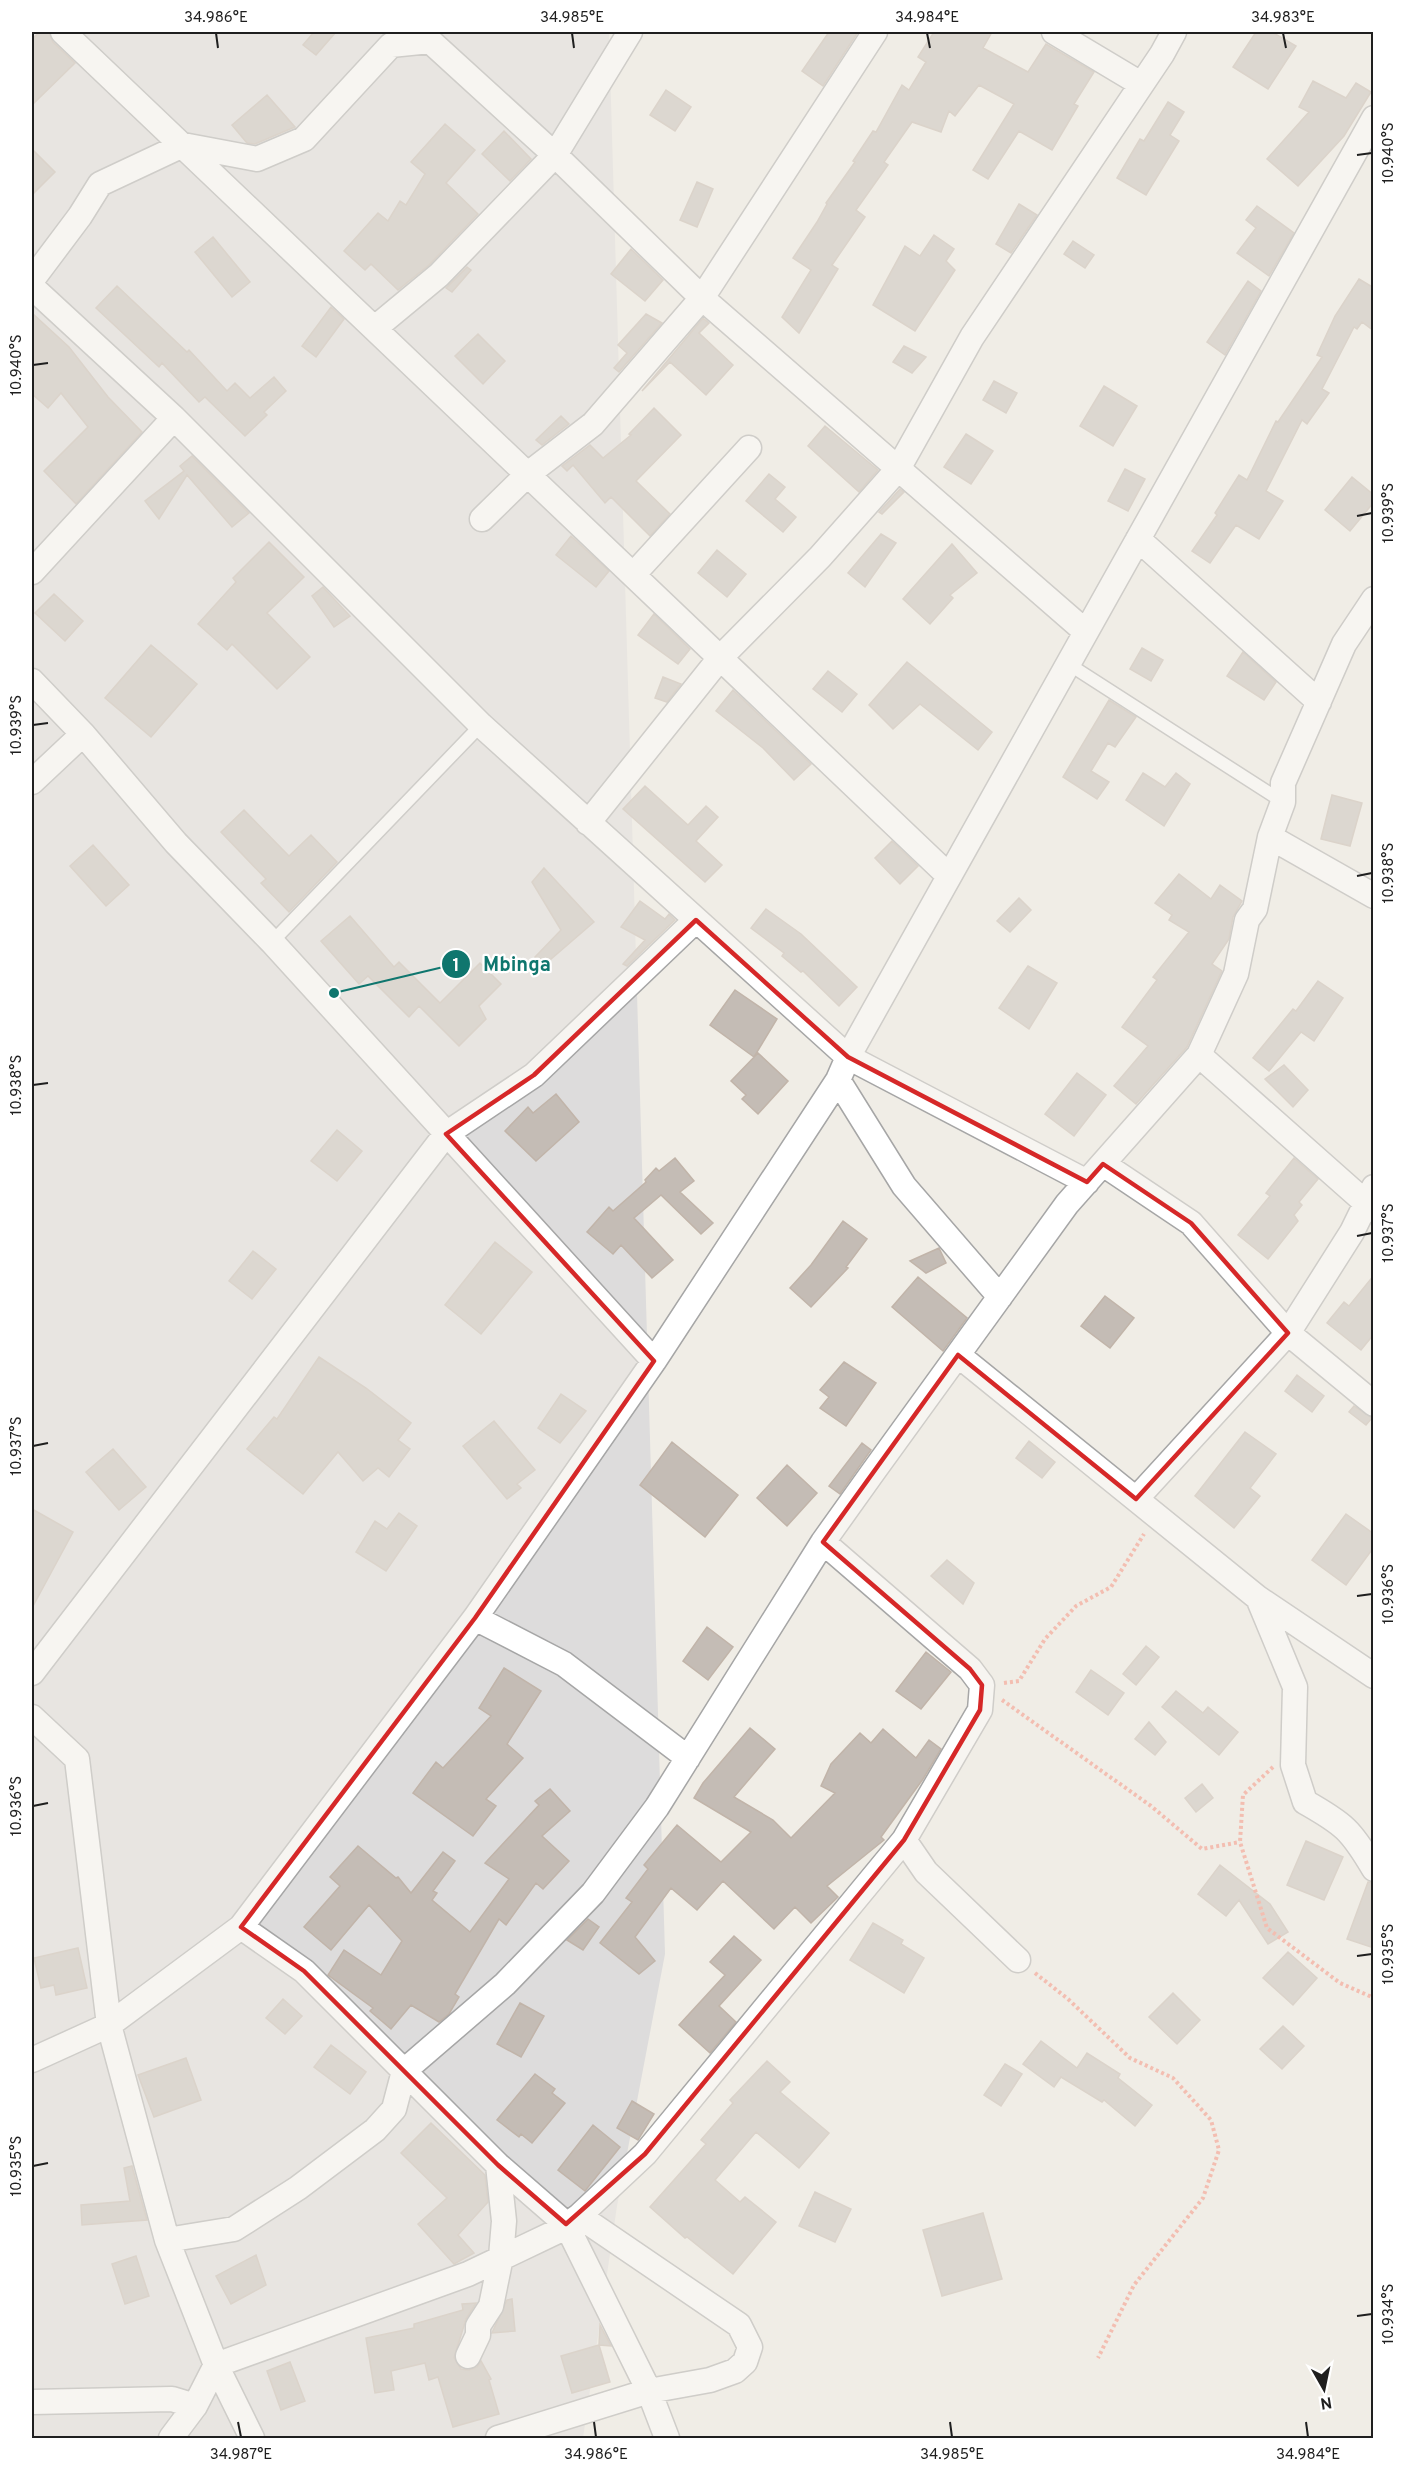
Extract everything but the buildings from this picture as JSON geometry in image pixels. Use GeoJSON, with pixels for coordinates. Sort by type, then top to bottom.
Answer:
{"type":"FeatureCollection","features":[{"type":"Feature","properties":{"kind":"street"},"geometry":{"type":"LineString","coordinates":[[63,32],[949,876]]}},
{"type":"Feature","properties":{"kind":"street"},"geometry":{"type":"LineString","coordinates":[[375,328],[440,275],[555,155],[630,32]]}},
{"type":"Feature","properties":{"kind":"street"},"geometry":{"type":"LineString","coordinates":[[482,519],[528,474],[593,424],[702,298],[875,32]]}},
{"type":"Feature","properties":{"kind":"street"},"geometry":{"type":"LineString","coordinates":[[1054,32],[1141,84]]}},
{"type":"Feature","properties":{"kind":"street"},"geometry":{"type":"LineString","coordinates":[[588,823],[720,658],[820,557],[898,469],[972,337],[1174,32]]}},
{"type":"Feature","properties":{"kind":"street"},"geometry":{"type":"LineString","coordinates":[[32,280],[80,216],[100,183],[183,145],[257,159],[304,139],[391,45],[425,36],[555,155],[702,298],[1086,632]]}},
{"type":"Feature","properties":{"kind":"street"},"geometry":{"type":"LineString","coordinates":[[32,2060],[109,2025],[241,1926],[474,1618],[654,1361],[838,1080],[848,1057],[1070,665],[1086,632],[1374,118]]}},
{"type":"Feature","properties":{"kind":"street"},"geometry":{"type":"LineString","coordinates":[[32,287],[174,418],[481,725],[848,1057],[1087,1182]]}},
{"type":"Feature","properties":{"kind":"street"},"geometry":{"type":"LineString","coordinates":[[32,572],[174,418]]}},
{"type":"Feature","properties":{"kind":"street"},"geometry":{"type":"LineString","coordinates":[[633,575],[749,448]]}},
{"type":"Feature","properties":{"kind":"street"},"geometry":{"type":"LineString","coordinates":[[1138,539],[1319,702]]}},
{"type":"Feature","properties":{"kind":"street"},"geometry":{"type":"LineString","coordinates":[[167,2240],[234,2229],[298,2188],[375,2130],[394,2109],[404,2071],[505,1984],[592,1893],[657,1807],[823,1542],[1067,1204],[1199,1055],[1236,974],[1247,920],[1255,909],[1270,837],[1283,802],[1283,783],[1344,644],[1374,599]]}},
{"type":"Feature","properties":{"kind":"street"},"geometry":{"type":"LineString","coordinates":[[32,681],[83,734],[176,843],[272,942],[654,1361]]}},
{"type":"Feature","properties":{"kind":"street"},"geometry":{"type":"LineString","coordinates":[[32,782],[83,734]]}},
{"type":"Feature","properties":{"kind":"street"},"geometry":{"type":"LineString","coordinates":[[1270,837],[1374,896]]}},
{"type":"Feature","properties":{"kind":"street"},"geometry":{"type":"LineString","coordinates":[[32,1673],[446,1134],[534,1074],[696,920]]}},
{"type":"Feature","properties":{"kind":"street"},"geometry":{"type":"LineString","coordinates":[[1136,1499],[1288,1333],[1371,1201],[1199,1055]]}},
{"type":"Feature","properties":{"kind":"street"},"geometry":{"type":"LineString","coordinates":[[838,1080],[904,1186],[1000,1297]]}},
{"type":"Feature","properties":{"kind":"street"},"geometry":{"type":"LineString","coordinates":[[1103,1164],[1191,1222],[1288,1333],[1374,1404]]}},
{"type":"Feature","properties":{"kind":"street"},"geometry":{"type":"LineString","coordinates":[[958,1355],[1257,1598],[1374,1676]]}},
{"type":"Feature","properties":{"kind":"street"},"geometry":{"type":"LineString","coordinates":[[171,2439],[195,2406],[216,2365],[468,2274],[558,2231],[572,2220],[645,2154],[904,1840],[980,1710],[982,1685],[970,1669],[823,1542]]}},
{"type":"Feature","properties":{"kind":"street"},"geometry":{"type":"LineString","coordinates":[[1257,1598],[1295,1687],[1293,1765],[1305,1802],[1333,1818],[1353,1835],[1374,1869]]}},
{"type":"Feature","properties":{"kind":"street"},"geometry":{"type":"LineString","coordinates":[[474,1618],[564,1664],[687,1758]]}},
{"type":"Feature","properties":{"kind":"street"},"geometry":{"type":"LineString","coordinates":[[32,1718],[77,1759],[109,2025],[167,2240],[216,2365],[252,2439]]}},
{"type":"Feature","properties":{"kind":"street"},"geometry":{"type":"LineString","coordinates":[[904,1840],[926,1872],[1018,1960]]}},
{"type":"Feature","properties":{"kind":"street"},"geometry":{"type":"LineString","coordinates":[[241,1926],[304,1971],[498,2165],[572,2220],[739,2325],[750,2348],[745,2362],[735,2371],[710,2380],[649,2391],[498,2439]]}},
{"type":"Feature","properties":{"kind":"street"},"geometry":{"type":"LineString","coordinates":[[468,2356],[478,2335],[478,2326],[491,2306],[501,2257],[504,2221],[498,2165]]}},
{"type":"Feature","properties":{"kind":"street"},"geometry":{"type":"LineString","coordinates":[[572,2220],[649,2391],[667,2439]]}},
{"type":"Feature","properties":{"kind":"street"},"geometry":{"type":"LineString","coordinates":[[32,2402],[172,2399],[195,2406]]}},
{"type":"Feature","properties":{"kind":"lane"},"geometry":{"type":"LineString","coordinates":[[1070,665],[1283,802]]}},
{"type":"Feature","properties":{"kind":"lane"},"geometry":{"type":"LineString","coordinates":[[272,942],[481,725]]}},
{"type":"Feature","properties":{"kind":"path"},"geometry":{"type":"LineString","coordinates":[[982,1685],[1019,1681],[1045,1639],[1076,1606],[1111,1587],[1157,1516]]}},
{"type":"Feature","properties":{"kind":"path"},"geometry":{"type":"LineString","coordinates":[[982,1685],[1151,1806],[1202,1849],[1240,1842]]}},
{"type":"Feature","properties":{"kind":"path"},"geometry":{"type":"LineString","coordinates":[[1276,1764],[1243,1796],[1240,1842],[1267,1928],[1340,1983],[1374,1998]]}},
{"type":"Feature","properties":{"kind":"path"},"geometry":{"type":"LineString","coordinates":[[1018,1960],[1068,1998],[1130,2058],[1173,2078],[1211,2120],[1219,2150],[1203,2198],[1134,2285],[1098,2358]]}},
{"type":"Feature","properties":{"kind":"highlighted area"},"geometry":{"type":"Polygon","coordinates":[[[696,920],[848,1057],[1087,1182],[1103,1164],[1191,1223],[1288,1333],[1136,1499],[958,1355],[823,1542],[970,1669],[982,1685],[980,1710],[904,1840],[645,2154],[566,2224],[498,2165],[304,1971],[241,1927],[475,1618],[654,1361],[446,1134],[534,1075],[696,920]]]}},
{"type":"Feature","properties":{"kind":"shaded area"},"geometry":{"type":"Polygon","coordinates":[[[32,32],[609,32],[665,1954],[617,2206],[583,2438],[32,2438],[32,32]]]}},
{"type":"Feature","properties":{"kind":"place","name":"Mbinga"},"geometry":{"type":"Point","coordinates":[334,993]}}]}
